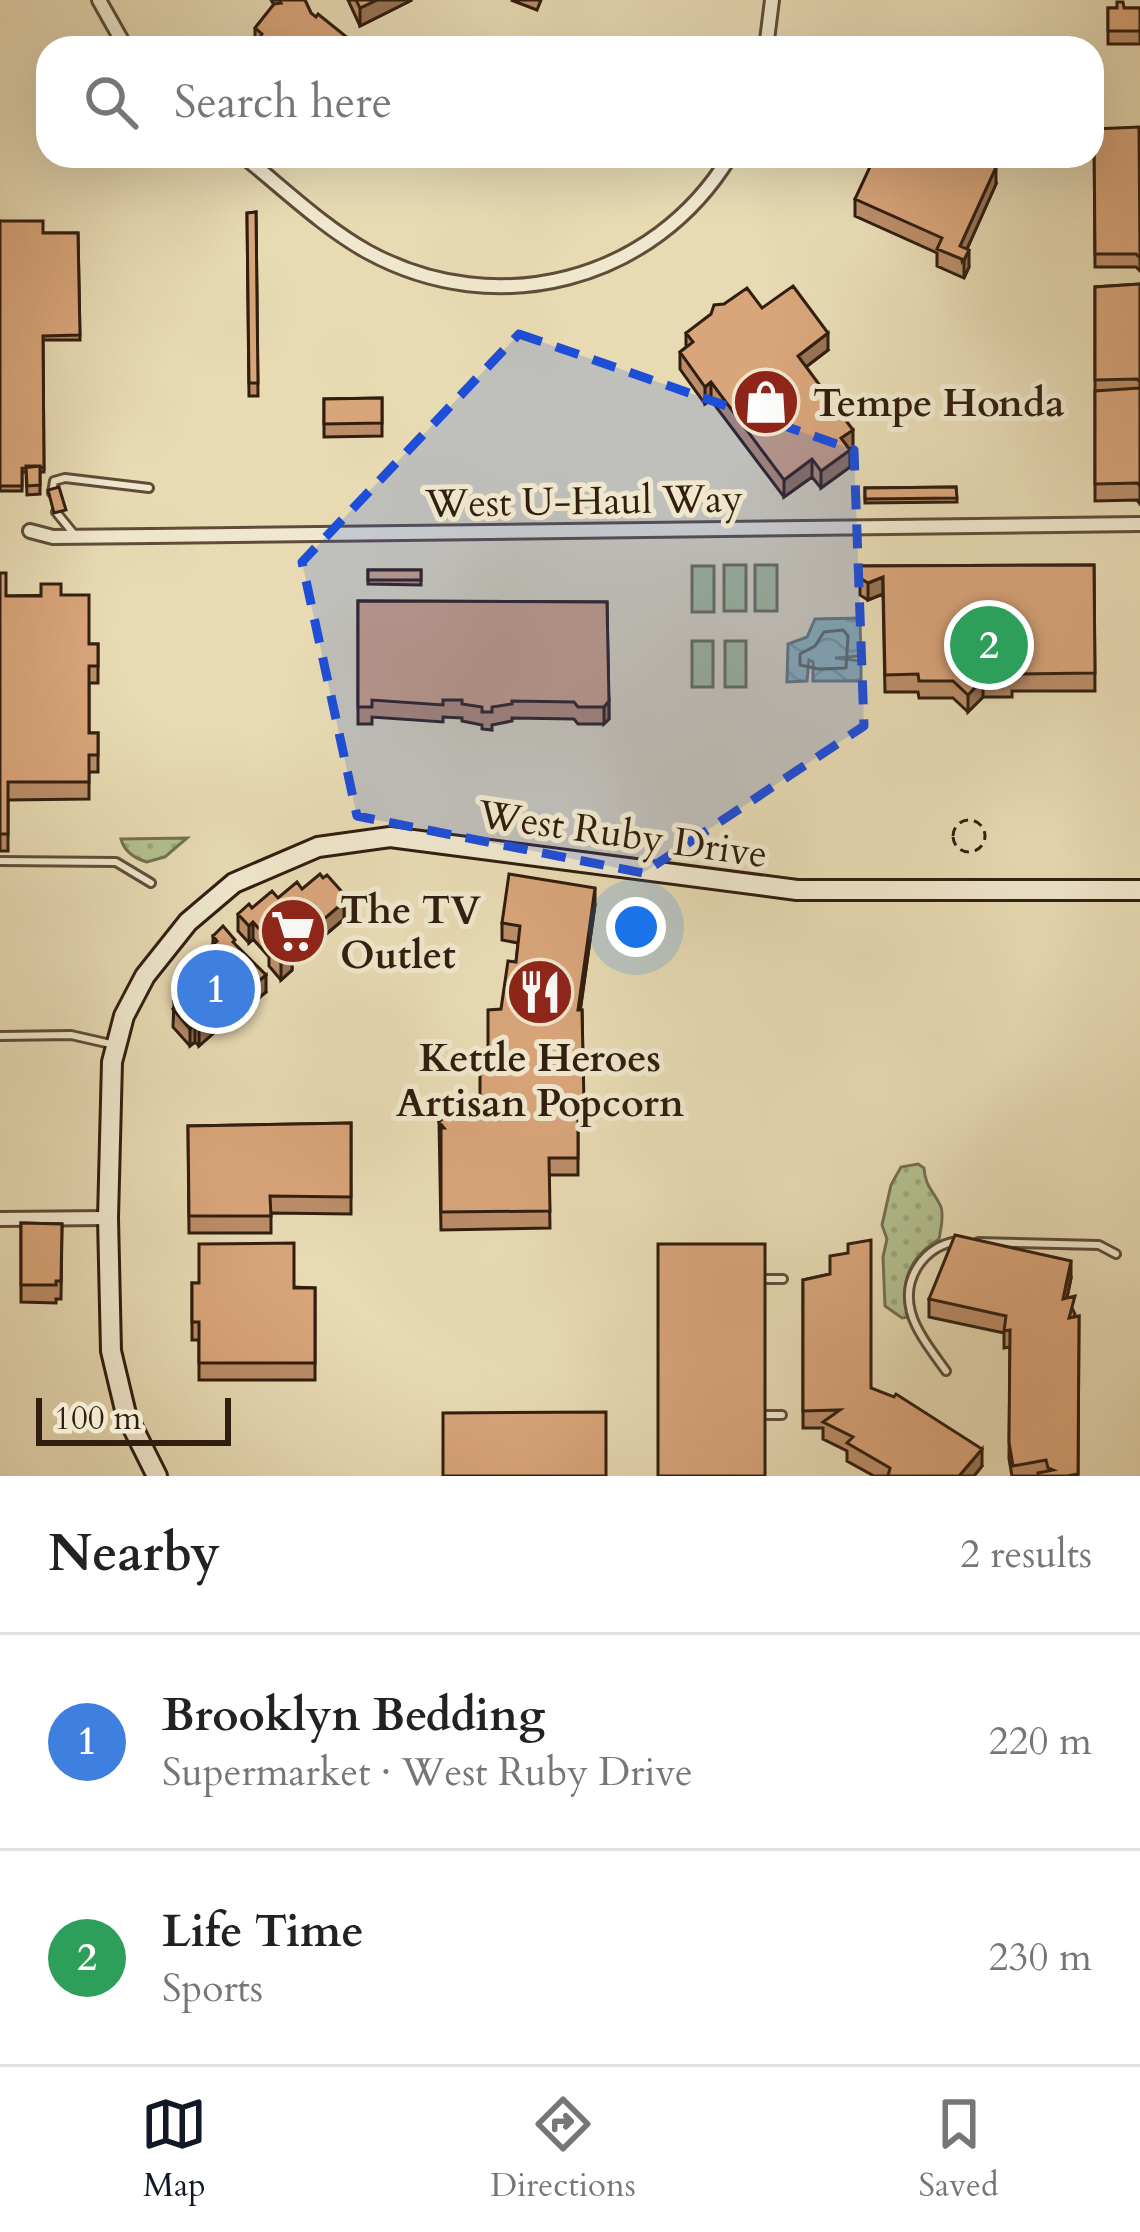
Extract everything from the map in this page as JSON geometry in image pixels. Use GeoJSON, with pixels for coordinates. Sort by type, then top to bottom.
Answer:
{"type":"FeatureCollection","features":[{"type":"Feature","properties":{"kind":"street"},"geometry":{"type":"LineString","coordinates":[[99,0],[119,36]]}},
{"type":"Feature","properties":{"kind":"street"},"geometry":{"type":"LineString","coordinates":[[768,36],[772,0]]}},
{"type":"Feature","properties":{"kind":"street"},"geometry":{"type":"LineString","coordinates":[[258,168],[371,254],[420,275],[496,287],[552,283],[635,253],[682,217],[721,168]]}},
{"type":"Feature","properties":{"kind":"street","name":"West U-Haul Way"},"geometry":{"type":"LineString","coordinates":[[30,531],[77,536],[1140,524]]}},
{"type":"Feature","properties":{"kind":"street","name":"West Ruby Drive"},"geometry":{"type":"LineString","coordinates":[[157,1476],[136,1440],[113,1369],[109,1106],[116,1046],[124,1016],[146,976],[188,922],[234,883],[287,857],[365,838],[418,839],[797,890],[1140,890]]}},
{"type":"Feature","properties":{"kind":"street"},"geometry":{"type":"LineString","coordinates":[[0,1219],[108,1218]]}},
{"type":"Feature","properties":{"kind":"lane"},"geometry":{"type":"LineString","coordinates":[[77,536],[55,510],[54,481],[65,478],[149,488]]}},
{"type":"Feature","properties":{"kind":"lane"},"geometry":{"type":"LineString","coordinates":[[0,861],[116,862],[151,883]]}},
{"type":"Feature","properties":{"kind":"lane"},"geometry":{"type":"LineString","coordinates":[[0,1036],[70,1035],[116,1046]]}},
{"type":"Feature","properties":{"kind":"lane"},"geometry":{"type":"LineString","coordinates":[[946,1371],[911,1313],[909,1284],[932,1250],[956,1241],[1099,1245],[1116,1254]]}},
{"type":"Feature","properties":{"kind":"lane"},"geometry":{"type":"LineString","coordinates":[[765,1279],[783,1279]]}},
{"type":"Feature","properties":{"kind":"lane"},"geometry":{"type":"LineString","coordinates":[[765,1414],[782,1415]]}},
{"type":"Feature","properties":{"kind":"path"},"geometry":{"type":"LineString","coordinates":[[972,820],[983,826],[985,839],[976,850],[964,851],[956,845],[954,830],[960,822],[972,820]]}},
{"type":"Feature","properties":{"kind":"highlighted area"},"geometry":{"type":"Polygon","coordinates":[[[519,334],[854,450],[864,726],[643,873],[357,816],[302,562],[519,334]]]}},
{"type":"Feature","properties":{"kind":"green space"},"geometry":{"type":"Polygon","coordinates":[[[724,565],[746,565],[746,611],[724,611],[724,565]]]}},
{"type":"Feature","properties":{"kind":"green space"},"geometry":{"type":"Polygon","coordinates":[[[755,565],[777,565],[777,611],[755,611],[755,565]]]}},
{"type":"Feature","properties":{"kind":"green space"},"geometry":{"type":"Polygon","coordinates":[[[692,566],[714,566],[714,612],[692,612],[692,566]]]}},
{"type":"Feature","properties":{"kind":"green space"},"geometry":{"type":"Polygon","coordinates":[[[692,641],[713,641],[713,687],[692,687],[692,641]]]}},
{"type":"Feature","properties":{"kind":"green space"},"geometry":{"type":"Polygon","coordinates":[[[725,641],[746,641],[746,687],[725,687],[725,641]]]}},
{"type":"Feature","properties":{"kind":"green space"},"geometry":{"type":"Polygon","coordinates":[[[187,838],[165,857],[147,862],[130,853],[121,839],[187,838]]]}},
{"type":"Feature","properties":{"kind":"green space"},"geometry":{"type":"Polygon","coordinates":[[[918,1164],[941,1207],[942,1223],[939,1239],[920,1254],[909,1272],[908,1317],[902,1318],[885,1306],[887,1239],[882,1225],[891,1185],[901,1167],[918,1164]]]}},
{"type":"Feature","properties":{"kind":"water"},"geometry":{"type":"Polygon","coordinates":[[[860,618],[861,656],[835,658],[861,661],[861,681],[813,681],[809,660],[807,681],[787,682],[788,644],[807,637],[815,619],[860,618]]]}},
{"type":"Feature","properties":{"kind":"building"},"geometry":{"type":"Polygon","coordinates":[[[279,0],[305,0],[311,13],[345,36],[261,36],[255,28],[274,4],[279,0]]]}},
{"type":"Feature","properties":{"kind":"building"},"geometry":{"type":"Polygon","coordinates":[[[1117,2],[1123,2],[1124,8],[1140,8],[1140,31],[1108,31],[1108,8],[1117,8],[1117,2]]]}},
{"type":"Feature","properties":{"kind":"building"},"geometry":{"type":"Polygon","coordinates":[[[1139,127],[1140,258],[1136,254],[1095,254],[1094,168],[1104,168],[1104,129],[1139,127]]]}},
{"type":"Feature","properties":{"kind":"building"},"geometry":{"type":"Polygon","coordinates":[[[869,168],[996,168],[960,246],[969,250],[964,260],[937,249],[942,238],[855,199],[869,168]]]}},
{"type":"Feature","properties":{"kind":"building"},"geometry":{"type":"Polygon","coordinates":[[[256,212],[258,383],[249,383],[247,213],[256,212]]]}},
{"type":"Feature","properties":{"kind":"building"},"geometry":{"type":"Polygon","coordinates":[[[0,221],[43,221],[43,233],[78,233],[80,335],[43,336],[44,468],[22,468],[22,486],[0,486],[0,221]]]}},
{"type":"Feature","properties":{"kind":"building"},"geometry":{"type":"Polygon","coordinates":[[[1140,284],[1140,382],[1095,380],[1095,287],[1140,284]]]}},
{"type":"Feature","properties":{"kind":"building","name":"Tempe Honda"},"geometry":{"type":"Polygon","coordinates":[[[793,286],[828,333],[798,356],[853,430],[841,438],[850,450],[821,471],[812,459],[784,480],[711,382],[705,387],[680,352],[693,342],[686,333],[711,314],[714,305],[724,304],[747,288],[762,308],[793,286]]]}},
{"type":"Feature","properties":{"kind":"building"},"geometry":{"type":"Polygon","coordinates":[[[1140,388],[1140,486],[1095,484],[1095,391],[1140,388]]]}},
{"type":"Feature","properties":{"kind":"building"},"geometry":{"type":"Polygon","coordinates":[[[382,398],[382,423],[324,424],[324,399],[382,398]]]}},
{"type":"Feature","properties":{"kind":"building"},"geometry":{"type":"Polygon","coordinates":[[[26,466],[40,466],[40,485],[27,486],[26,466]]]}},
{"type":"Feature","properties":{"kind":"building"},"geometry":{"type":"Polygon","coordinates":[[[59,487],[66,510],[54,513],[48,490],[59,487]]]}},
{"type":"Feature","properties":{"kind":"building"},"geometry":{"type":"Polygon","coordinates":[[[956,487],[957,498],[865,499],[865,488],[956,487]]]}},
{"type":"Feature","properties":{"kind":"building"},"geometry":{"type":"Polygon","coordinates":[[[1094,565],[1095,673],[983,679],[968,695],[953,681],[919,681],[918,674],[885,675],[883,577],[868,583],[860,578],[860,566],[1094,565]]]}},
{"type":"Feature","properties":{"kind":"building"},"geometry":{"type":"Polygon","coordinates":[[[368,570],[421,570],[421,580],[368,580],[368,570]]]}},
{"type":"Feature","properties":{"kind":"building"},"geometry":{"type":"Polygon","coordinates":[[[0,573],[6,573],[6,596],[41,596],[41,584],[61,584],[61,595],[89,595],[89,644],[98,644],[98,666],[89,666],[89,733],[98,733],[98,755],[89,755],[89,782],[8,782],[8,834],[0,834],[0,573]]]}},
{"type":"Feature","properties":{"kind":"building"},"geometry":{"type":"Polygon","coordinates":[[[358,601],[607,602],[609,701],[604,707],[578,707],[574,702],[512,701],[492,707],[492,712],[462,704],[462,700],[443,700],[443,705],[372,700],[372,707],[358,707],[358,601]]]}},
{"type":"Feature","properties":{"kind":"building"},"geometry":{"type":"Polygon","coordinates":[[[320,874],[327,875],[344,894],[340,897],[344,902],[289,949],[292,953],[281,963],[253,922],[249,926],[238,914],[272,891],[278,898],[297,882],[302,889],[320,874]]]}},
{"type":"Feature","properties":{"kind":"building"},"geometry":{"type":"Polygon","coordinates":[[[509,874],[595,888],[578,1010],[582,1010],[584,1103],[578,1103],[578,1158],[549,1158],[550,1211],[441,1212],[444,1128],[439,1122],[461,1102],[480,1102],[480,1062],[488,1064],[488,1010],[501,1009],[508,961],[516,962],[520,926],[502,923],[509,874]]]}},
{"type":"Feature","properties":{"kind":"building"},"geometry":{"type":"Polygon","coordinates":[[[223,926],[266,975],[199,1029],[195,1024],[190,1029],[173,1009],[178,1005],[174,1001],[192,986],[186,979],[203,964],[197,958],[217,941],[213,936],[223,926]]]}},
{"type":"Feature","properties":{"kind":"building"},"geometry":{"type":"Polygon","coordinates":[[[351,1123],[351,1197],[270,1196],[271,1216],[189,1216],[188,1126],[351,1123]]]}},
{"type":"Feature","properties":{"kind":"building"},"geometry":{"type":"Polygon","coordinates":[[[21,1223],[62,1224],[61,1281],[56,1285],[21,1285],[21,1223]]]}},
{"type":"Feature","properties":{"kind":"building"},"geometry":{"type":"Polygon","coordinates":[[[955,1235],[1071,1261],[1063,1299],[1075,1296],[1069,1318],[1079,1316],[1078,1474],[1039,1476],[1053,1470],[1046,1460],[1013,1466],[1006,1316],[929,1299],[955,1235]]]}},
{"type":"Feature","properties":{"kind":"building"},"geometry":{"type":"Polygon","coordinates":[[[871,1240],[871,1388],[896,1394],[982,1449],[959,1476],[888,1476],[890,1468],[847,1443],[853,1437],[823,1422],[840,1410],[803,1411],[803,1280],[830,1274],[830,1256],[848,1253],[848,1244],[871,1240]]]}},
{"type":"Feature","properties":{"kind":"building"},"geometry":{"type":"Polygon","coordinates":[[[294,1243],[294,1288],[315,1288],[315,1363],[199,1363],[192,1283],[199,1283],[199,1244],[294,1243]]]}},
{"type":"Feature","properties":{"kind":"building"},"geometry":{"type":"Polygon","coordinates":[[[658,1244],[765,1244],[765,1476],[658,1476],[658,1244]]]}},
{"type":"Feature","properties":{"kind":"building"},"geometry":{"type":"Polygon","coordinates":[[[606,1412],[606,1476],[443,1476],[443,1413],[606,1412]]]}},
{"type":"Feature","properties":{"kind":"place","name":"Tempe Honda"},"geometry":{"type":"Point","coordinates":[766,402]}},
{"type":"Feature","properties":{"kind":"place","name":"Life Time"},"geometry":{"type":"Point","coordinates":[989,645]}},
{"type":"Feature","properties":{"kind":"place","name":"The TV Outlet"},"geometry":{"type":"Point","coordinates":[293,931]}},
{"type":"Feature","properties":{"kind":"place","name":"Brooklyn Bedding"},"geometry":{"type":"Point","coordinates":[216,989]}},
{"type":"Feature","properties":{"kind":"place","name":"Kettle Heroes Artisan Popcorn"},"geometry":{"type":"Point","coordinates":[540,992]}}]}
